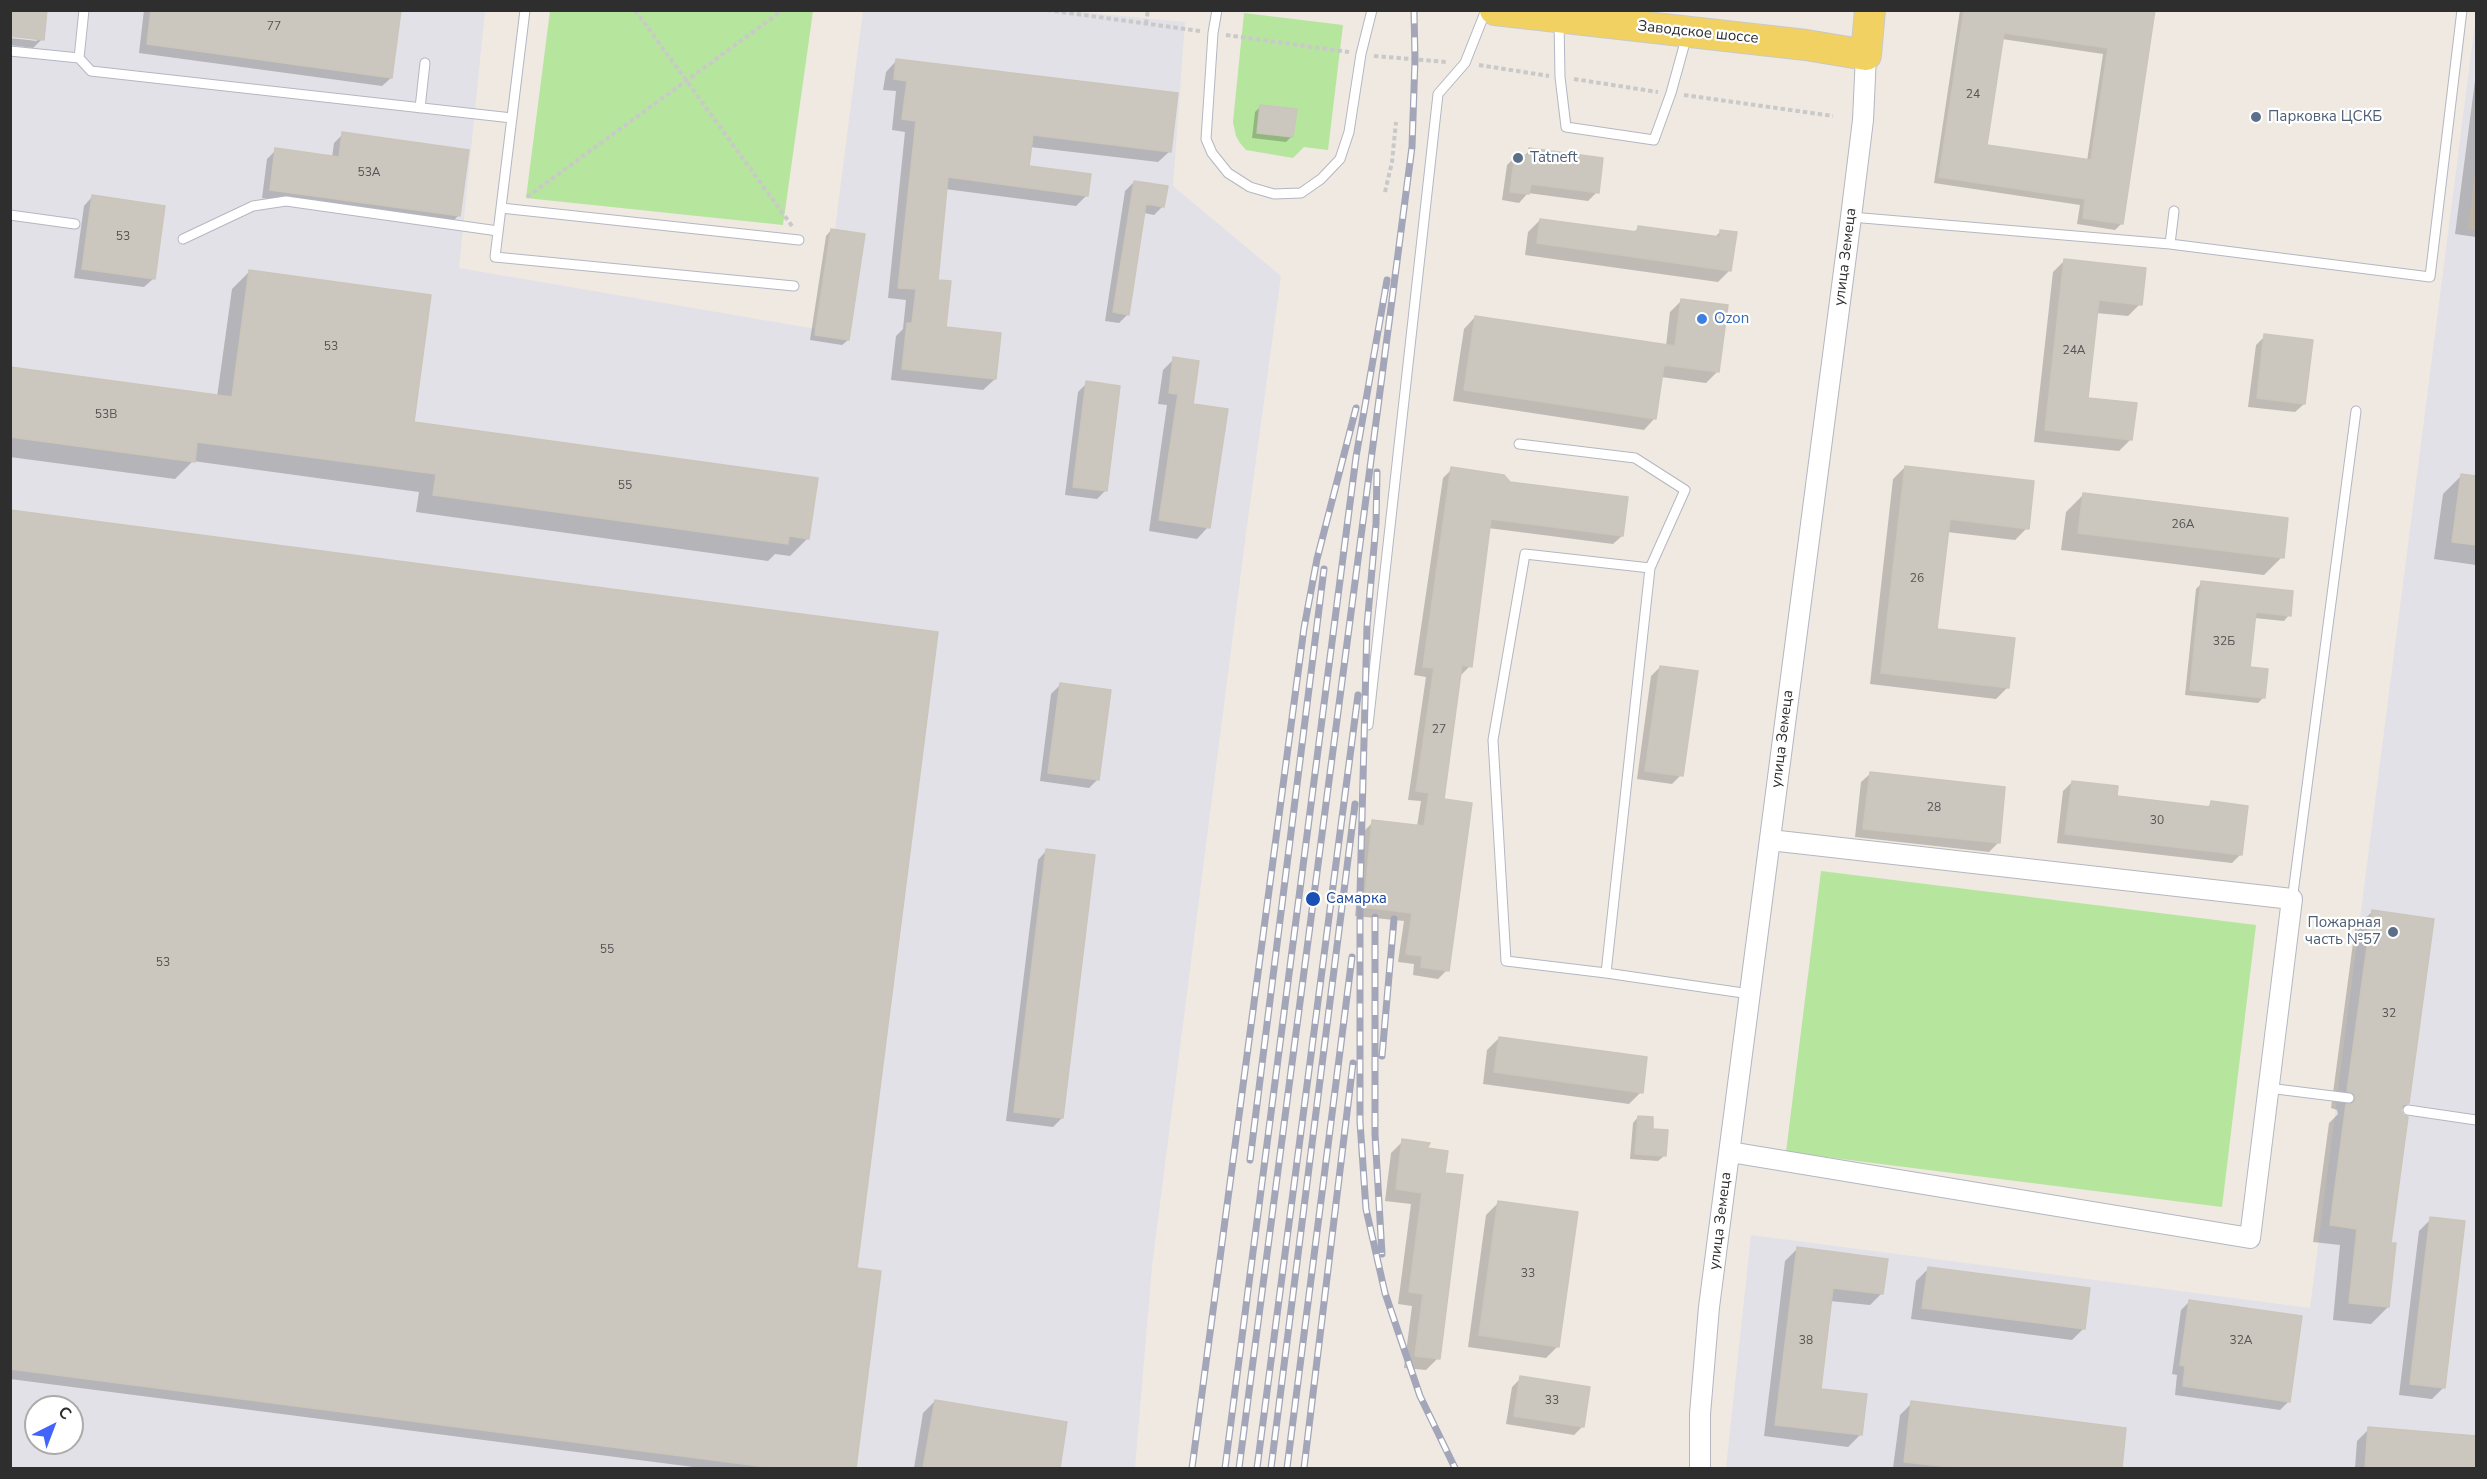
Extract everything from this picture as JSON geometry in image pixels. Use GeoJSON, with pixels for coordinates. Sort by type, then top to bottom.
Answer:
{"type":"FeatureCollection","features":[{"type":"Feature","properties":{"kind":"main road","name":"Заводское шоссе"},"geometry":{"type":"LineString","coordinates":[[1495,10],[1806,45],[1866,55]]}},
{"type":"Feature","properties":{"kind":"main road","name":"улица Земеца"},"geometry":{"type":"LineString","coordinates":[[1866,55],[1870,10]]}},
{"type":"Feature","properties":{"kind":"street","name":"улица Земеца"},"geometry":{"type":"LineString","coordinates":[[1700,1468],[1700,1414],[1709,1307],[1851,217],[1863,120],[1866,55]]}},
{"type":"Feature","properties":{"kind":"street"},"geometry":{"type":"LineString","coordinates":[[1730,1152],[2250,1238],[2292,901],[1770,840]]}},
{"type":"Feature","properties":{"kind":"lane"},"geometry":{"type":"LineString","coordinates":[[84,10],[79,58],[86,67],[101,73],[512,118]]}},
{"type":"Feature","properties":{"kind":"lane"},"geometry":{"type":"LineString","coordinates":[[525,10],[495,257],[794,286]]}},
{"type":"Feature","properties":{"kind":"lane"},"geometry":{"type":"LineString","coordinates":[[1217,10],[1213,33],[1206,140],[1212,153],[1228,173],[1250,187],[1274,194],[1301,193],[1321,179],[1340,159],[1349,132],[1361,54],[1372,10]]}},
{"type":"Feature","properties":{"kind":"lane"},"geometry":{"type":"LineString","coordinates":[[1368,725],[1438,94],[1465,63],[1485,10]]}},
{"type":"Feature","properties":{"kind":"lane"},"geometry":{"type":"LineString","coordinates":[[1851,217],[2170,244],[2430,277],[2462,10]]}},
{"type":"Feature","properties":{"kind":"lane"},"geometry":{"type":"LineString","coordinates":[[1559,18],[1560,77],[1566,127],[1654,140],[1671,93],[1688,32]]}},
{"type":"Feature","properties":{"kind":"lane"},"geometry":{"type":"LineString","coordinates":[[10,51],[79,58]]}},
{"type":"Feature","properties":{"kind":"lane"},"geometry":{"type":"LineString","coordinates":[[420,108],[424,63]]}},
{"type":"Feature","properties":{"kind":"lane"},"geometry":{"type":"LineString","coordinates":[[183,240],[253,206],[286,201],[498,231]]}},
{"type":"Feature","properties":{"kind":"lane"},"geometry":{"type":"LineString","coordinates":[[501,208],[799,240]]}},
{"type":"Feature","properties":{"kind":"lane"},"geometry":{"type":"LineString","coordinates":[[2170,244],[2174,211]]}},
{"type":"Feature","properties":{"kind":"lane"},"geometry":{"type":"LineString","coordinates":[[10,215],[75,224]]}},
{"type":"Feature","properties":{"kind":"lane"},"geometry":{"type":"LineString","coordinates":[[2292,901],[2356,411]]}},
{"type":"Feature","properties":{"kind":"lane"},"geometry":{"type":"LineString","coordinates":[[1520,444],[1635,458],[1685,490],[1650,568],[1606,973]]}},
{"type":"Feature","properties":{"kind":"lane"},"geometry":{"type":"LineString","coordinates":[[1650,568],[1525,554],[1493,740],[1506,961],[1750,994]]}},
{"type":"Feature","properties":{"kind":"lane"},"geometry":{"type":"LineString","coordinates":[[2268,1088],[2349,1098]]}},
{"type":"Feature","properties":{"kind":"lane"},"geometry":{"type":"LineString","coordinates":[[2409,1110],[2476,1120]]}},
{"type":"Feature","properties":{"kind":"path"},"geometry":{"type":"LineString","coordinates":[[635,10],[793,227]]}},
{"type":"Feature","properties":{"kind":"path"},"geometry":{"type":"LineString","coordinates":[[512,208],[783,10]]}},
{"type":"Feature","properties":{"kind":"path"},"geometry":{"type":"LineString","coordinates":[[1047,10],[1361,54],[1465,63],[1833,116]]}},
{"type":"Feature","properties":{"kind":"path"},"geometry":{"type":"LineString","coordinates":[[1146,24],[1148,10]]}},
{"type":"Feature","properties":{"kind":"path"},"geometry":{"type":"LineString","coordinates":[[1385,192],[1392,162],[1396,122]]}},
{"type":"Feature","properties":{"kind":"shaded area"},"geometry":{"type":"Polygon","coordinates":[[[1061,10],[1185,22],[1173,186],[1281,276],[1152,1266],[1135,1468],[11,1468],[10,11],[485,11],[459,268],[822,330],[863,11],[1061,10]]]}},
{"type":"Feature","properties":{"kind":"shaded area"},"geometry":{"type":"Polygon","coordinates":[[[2476,15],[2476,1468],[1726,1468],[1751,1235],[2310,1308],[2476,15]]]}},
{"type":"Feature","properties":{"kind":"shaded area"},"geometry":{"type":"Polygon","coordinates":[[[2476,160],[2476,230],[2468,229],[2476,160]]]}},
{"type":"Feature","properties":{"kind":"green space"},"geometry":{"type":"Polygon","coordinates":[[[550,11],[813,11],[783,225],[526,198],[550,11]]]}},
{"type":"Feature","properties":{"kind":"green space"},"geometry":{"type":"Polygon","coordinates":[[[1244,13],[1343,25],[1328,150],[1304,147],[1293,158],[1246,150],[1240,143],[1233,122],[1244,13]]]}},
{"type":"Feature","properties":{"kind":"green space"},"geometry":{"type":"Polygon","coordinates":[[[1821,871],[2256,925],[2222,1207],[1786,1152],[1821,871]]]}},
{"type":"Feature","properties":{"kind":"building"},"geometry":{"type":"Polygon","coordinates":[[[10,10],[47,10],[44,40],[10,36],[10,10]]]}},
{"type":"Feature","properties":{"kind":"building"},"geometry":{"type":"Polygon","coordinates":[[[151,10],[401,10],[392,78],[147,44],[151,10]]]}},
{"type":"Feature","properties":{"kind":"building"},"geometry":{"type":"Polygon","coordinates":[[[1964,10],[2155,10],[2123,224],[2083,218],[2085,199],[1939,177],[1964,10]],[[2004,33],[1987,145],[2091,160],[2108,48],[2004,33]]]}},
{"type":"Feature","properties":{"kind":"building"},"geometry":{"type":"Polygon","coordinates":[[[896,59],[1178,93],[1171,152],[1033,135],[1029,166],[1091,174],[1088,196],[948,177],[938,280],[951,281],[946,327],[1001,333],[996,379],[902,369],[907,323],[912,323],[916,289],[898,288],[916,121],[902,119],[907,81],[894,79],[896,59]]]}},
{"type":"Feature","properties":{"kind":"building"},"geometry":{"type":"Polygon","coordinates":[[[1260,105],[1297,109],[1293,137],[1257,133],[1260,105]]]}},
{"type":"Feature","properties":{"kind":"building"},"geometry":{"type":"Polygon","coordinates":[[[342,132],[469,150],[460,216],[270,190],[275,148],[339,157],[342,132]]]}},
{"type":"Feature","properties":{"kind":"building"},"geometry":{"type":"Polygon","coordinates":[[[1529,148],[1603,158],[1599,193],[1531,184],[1529,194],[1510,192],[1515,154],[1528,156],[1529,148]]]}},
{"type":"Feature","properties":{"kind":"building"},"geometry":{"type":"Polygon","coordinates":[[[1134,181],[1168,186],[1164,207],[1146,204],[1129,315],[1113,312],[1134,181]]]}},
{"type":"Feature","properties":{"kind":"building"},"geometry":{"type":"Polygon","coordinates":[[[92,195],[165,206],[155,279],[82,269],[92,195]]]}},
{"type":"Feature","properties":{"kind":"building"},"geometry":{"type":"Polygon","coordinates":[[[1540,219],[1637,232],[1638,226],[1720,237],[1720,230],[1737,232],[1731,271],[1537,243],[1540,219]]]}},
{"type":"Feature","properties":{"kind":"building"},"geometry":{"type":"Polygon","coordinates":[[[831,229],[865,234],[849,340],[815,335],[831,229]]]}},
{"type":"Feature","properties":{"kind":"building"},"geometry":{"type":"Polygon","coordinates":[[[2064,259],[2146,268],[2142,305],[2099,300],[2088,398],[2137,403],[2132,440],[2045,430],[2064,259]]]}},
{"type":"Feature","properties":{"kind":"building"},"geometry":{"type":"Polygon","coordinates":[[[249,270],[431,295],[414,422],[818,478],[809,539],[789,536],[788,544],[433,495],[436,474],[197,442],[195,462],[10,437],[10,367],[232,397],[249,270]]]}},
{"type":"Feature","properties":{"kind":"building"},"geometry":{"type":"Polygon","coordinates":[[[1681,299],[1728,305],[1719,372],[1664,365],[1656,419],[1464,390],[1475,316],[1675,346],[1681,299]]]}},
{"type":"Feature","properties":{"kind":"building"},"geometry":{"type":"Polygon","coordinates":[[[2264,334],[2313,340],[2305,404],[2257,398],[2264,334]]]}},
{"type":"Feature","properties":{"kind":"building"},"geometry":{"type":"Polygon","coordinates":[[[1173,357],[1199,361],[1193,404],[1228,409],[1210,528],[1159,520],[1178,394],[1169,393],[1173,357]]]}},
{"type":"Feature","properties":{"kind":"building"},"geometry":{"type":"Polygon","coordinates":[[[1086,381],[1120,386],[1107,491],[1073,487],[1086,381]]]}},
{"type":"Feature","properties":{"kind":"building"},"geometry":{"type":"Polygon","coordinates":[[[1905,466],[2034,481],[2029,529],[1950,519],[1937,629],[2015,638],[2009,688],[1881,673],[1905,466]]]}},
{"type":"Feature","properties":{"kind":"building"},"geometry":{"type":"Polygon","coordinates":[[[1451,467],[1504,475],[1510,482],[1628,497],[1623,536],[1491,519],[1472,667],[1462,665],[1444,799],[1472,803],[1449,971],[1421,967],[1422,956],[1406,954],[1412,913],[1364,907],[1372,820],[1424,826],[1429,793],[1416,791],[1434,668],[1423,667],[1451,467]]]}},
{"type":"Feature","properties":{"kind":"building"},"geometry":{"type":"Polygon","coordinates":[[[2461,474],[2476,476],[2476,545],[2452,542],[2461,474]]]}},
{"type":"Feature","properties":{"kind":"building"},"geometry":{"type":"Polygon","coordinates":[[[2083,493],[2288,518],[2284,558],[2078,533],[2083,493]]]}},
{"type":"Feature","properties":{"kind":"building"},"geometry":{"type":"Polygon","coordinates":[[[10,510],[938,632],[857,1268],[881,1271],[856,1468],[774,1468],[10,1369],[10,510]]]}},
{"type":"Feature","properties":{"kind":"building"},"geometry":{"type":"Polygon","coordinates":[[[2201,581],[2293,591],[2291,616],[2256,612],[2250,667],[2268,669],[2265,698],[2190,690],[2201,581]]]}},
{"type":"Feature","properties":{"kind":"building"},"geometry":{"type":"Polygon","coordinates":[[[1660,666],[1698,671],[1683,776],[1645,771],[1660,666]]]}},
{"type":"Feature","properties":{"kind":"building"},"geometry":{"type":"Polygon","coordinates":[[[1060,683],[1111,690],[1099,780],[1048,773],[1060,683]]]}},
{"type":"Feature","properties":{"kind":"building"},"geometry":{"type":"Polygon","coordinates":[[[1870,772],[2005,787],[2000,843],[1863,829],[1870,772]]]}},
{"type":"Feature","properties":{"kind":"building"},"geometry":{"type":"Polygon","coordinates":[[[2072,781],[2118,786],[2117,796],[2210,807],[2211,801],[2248,806],[2242,855],[2065,834],[2072,781]]]}},
{"type":"Feature","properties":{"kind":"building"},"geometry":{"type":"Polygon","coordinates":[[[1046,849],[1095,855],[1063,1118],[1014,1112],[1046,849]]]}},
{"type":"Feature","properties":{"kind":"building"},"geometry":{"type":"Polygon","coordinates":[[[2372,910],[2434,919],[2409,1103],[2403,1105],[2401,1110],[2403,1115],[2408,1117],[2391,1243],[2396,1243],[2389,1307],[2349,1303],[2357,1229],[2330,1225],[2346,1104],[2352,1104],[2356,1099],[2353,1093],[2347,1091],[2372,910]]]}},
{"type":"Feature","properties":{"kind":"building"},"geometry":{"type":"Polygon","coordinates":[[[1499,1037],[1647,1057],[1643,1093],[1494,1072],[1499,1037]]]}},
{"type":"Feature","properties":{"kind":"building"},"geometry":{"type":"Polygon","coordinates":[[[1638,1116],[1653,1117],[1653,1129],[1668,1130],[1666,1156],[1635,1154],[1638,1116]]]}},
{"type":"Feature","properties":{"kind":"building"},"geometry":{"type":"Polygon","coordinates":[[[1402,1139],[1430,1143],[1427,1148],[1448,1151],[1445,1173],[1463,1175],[1440,1359],[1415,1356],[1423,1294],[1409,1292],[1422,1193],[1396,1189],[1402,1139]]]}},
{"type":"Feature","properties":{"kind":"building"},"geometry":{"type":"Polygon","coordinates":[[[1498,1201],[1578,1212],[1559,1347],[1479,1335],[1498,1201]]]}},
{"type":"Feature","properties":{"kind":"building"},"geometry":{"type":"Polygon","coordinates":[[[2430,1217],[2465,1221],[2445,1388],[2410,1384],[2430,1217]]]}},
{"type":"Feature","properties":{"kind":"building"},"geometry":{"type":"Polygon","coordinates":[[[1797,1247],[1888,1259],[1883,1294],[1833,1288],[1821,1389],[1867,1394],[1862,1435],[1775,1425],[1797,1247]]]}},
{"type":"Feature","properties":{"kind":"building"},"geometry":{"type":"Polygon","coordinates":[[[1928,1267],[2090,1288],[2085,1329],[1922,1308],[1928,1267]]]}},
{"type":"Feature","properties":{"kind":"building"},"geometry":{"type":"Polygon","coordinates":[[[2189,1300],[2302,1316],[2290,1402],[2183,1386],[2185,1366],[2180,1365],[2189,1300]]]}},
{"type":"Feature","properties":{"kind":"building"},"geometry":{"type":"Polygon","coordinates":[[[1520,1376],[1590,1387],[1584,1427],[1514,1416],[1520,1376]]]}},
{"type":"Feature","properties":{"kind":"building"},"geometry":{"type":"Polygon","coordinates":[[[935,1400],[1067,1422],[1060,1468],[923,1468],[935,1400]]]}},
{"type":"Feature","properties":{"kind":"building"},"geometry":{"type":"Polygon","coordinates":[[[1911,1401],[2126,1428],[2122,1468],[1959,1468],[1904,1462],[1911,1401]]]}},
{"type":"Feature","properties":{"kind":"building"},"geometry":{"type":"Polygon","coordinates":[[[2368,1427],[2476,1436],[2476,1468],[2365,1468],[2368,1427]]]}},
{"type":"Feature","properties":{"kind":"railway"},"geometry":{"type":"LineString","coordinates":[[1239,1468],[1412,147],[1414,10]]}},
{"type":"Feature","properties":{"kind":"railway"},"geometry":{"type":"LineString","coordinates":[[1225,1468],[1356,457],[1387,280]]}},
{"type":"Feature","properties":{"kind":"railway"},"geometry":{"type":"LineString","coordinates":[[1192,1468],[1304,628],[1317,559],[1356,408]]}},
{"type":"Feature","properties":{"kind":"railway"},"geometry":{"type":"LineString","coordinates":[[1377,472],[1376,524],[1367,626],[1360,894],[1360,1122],[1366,1209],[1385,1293],[1420,1396],[1455,1468]]}},
{"type":"Feature","properties":{"kind":"railway"},"geometry":{"type":"LineString","coordinates":[[1250,1160],[1324,569]]}},
{"type":"Feature","properties":{"kind":"railway"},"geometry":{"type":"LineString","coordinates":[[1257,1468],[1358,695]]}},
{"type":"Feature","properties":{"kind":"railway"},"geometry":{"type":"LineString","coordinates":[[1271,1468],[1355,804]]}},
{"type":"Feature","properties":{"kind":"railway"},"geometry":{"type":"LineString","coordinates":[[1375,917],[1375,1134],[1382,1254]]}},
{"type":"Feature","properties":{"kind":"railway"},"geometry":{"type":"LineString","coordinates":[[1382,1056],[1394,919]]}},
{"type":"Feature","properties":{"kind":"railway"},"geometry":{"type":"LineString","coordinates":[[1287,1468],[1352,957]]}},
{"type":"Feature","properties":{"kind":"railway"},"geometry":{"type":"LineString","coordinates":[[1304,1468],[1353,1063]]}},
{"type":"Feature","properties":{"kind":"place","name":"Парковка ЦСКБ"},"geometry":{"type":"Point","coordinates":[2256,117]}},
{"type":"Feature","properties":{"kind":"place","name":"Tatneft"},"geometry":{"type":"Point","coordinates":[1518,158]}},
{"type":"Feature","properties":{"kind":"place","name":"Ozon"},"geometry":{"type":"Point","coordinates":[1702,319]}},
{"type":"Feature","properties":{"kind":"place","name":"Самарка"},"geometry":{"type":"Point","coordinates":[1313,899]}},
{"type":"Feature","properties":{"kind":"place","name":"Пожарная часть №57"},"geometry":{"type":"Point","coordinates":[2393,932]}}]}
